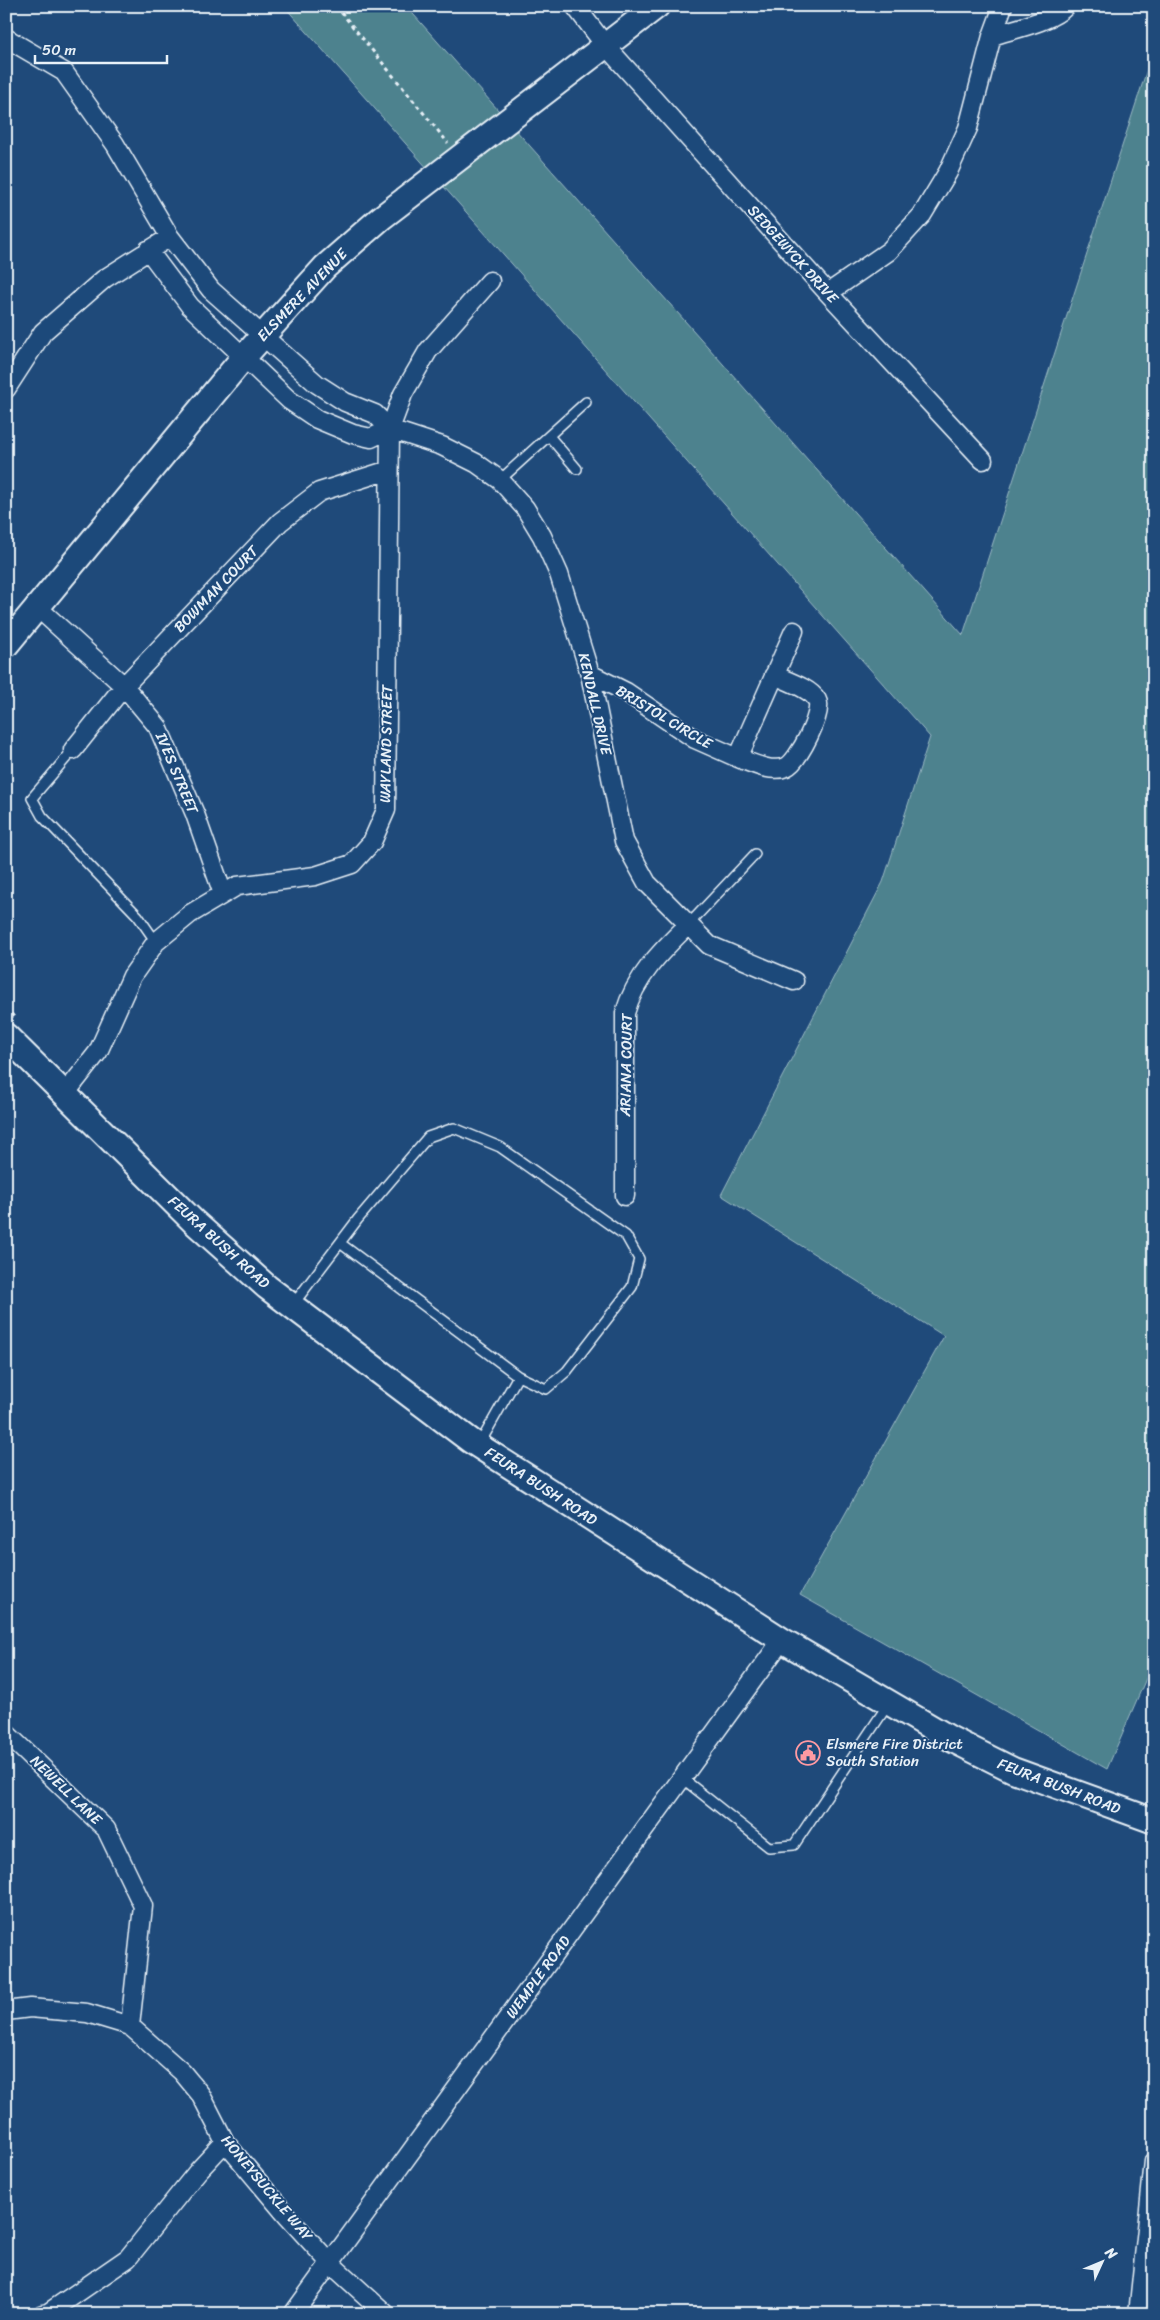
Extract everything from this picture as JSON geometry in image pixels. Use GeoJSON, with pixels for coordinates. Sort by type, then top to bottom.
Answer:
{"type":"FeatureCollection","features":[{"type":"Feature","properties":{"kind":"main road","name":"ELSMERE AVENUE"},"geometry":{"type":"LineString","coordinates":[[6,645],[262,335],[325,267],[381,218],[657,6]]}},
{"type":"Feature","properties":{"kind":"main road","name":"FEURA BUSH ROAD"},"geometry":{"type":"LineString","coordinates":[[6,1036],[193,1221],[267,1286],[478,1446],[782,1640],[951,1739],[1013,1770],[1154,1821]]}},
{"type":"Feature","properties":{"kind":"street","name":"SEDGEWYCK DRIVE"},"geometry":{"type":"LineString","coordinates":[[575,6],[605,45],[828,293],[983,460]]}},
{"type":"Feature","properties":{"kind":"street"},"geometry":{"type":"LineString","coordinates":[[828,293],[889,251],[922,215],[948,172],[968,128],[992,36],[1003,6]]}},
{"type":"Feature","properties":{"kind":"street"},"geometry":{"type":"LineString","coordinates":[[992,36],[1042,20],[1066,6]]}},
{"type":"Feature","properties":{"kind":"street","name":"KENDALL DRIVE"},"geometry":{"type":"LineString","coordinates":[[6,38],[64,72],[115,144],[170,237],[211,290],[317,384],[345,402],[375,414],[390,429],[442,446],[476,463],[500,480],[525,508],[542,536],[559,574],[590,674],[624,840],[647,883],[709,945],[794,981]]}},
{"type":"Feature","properties":{"kind":"street"},"geometry":{"type":"LineString","coordinates":[[6,389],[43,332],[104,279],[170,237]]}},
{"type":"Feature","properties":{"kind":"street"},"geometry":{"type":"LineString","coordinates":[[148,250],[190,306],[289,400],[317,419],[353,434],[371,438],[390,429]]}},
{"type":"Feature","properties":{"kind":"street","name":"WAYLAND STREET"},"geometry":{"type":"LineString","coordinates":[[65,1094],[98,1052],[132,976],[156,942],[190,914],[237,886],[315,876],[352,864],[372,842],[386,810],[390,429],[403,394],[428,351],[490,281]]}},
{"type":"Feature","properties":{"kind":"street","name":"BOWMAN COURT"},"geometry":{"type":"LineString","coordinates":[[73,750],[124,686],[280,522],[319,492],[389,470]]}},
{"type":"Feature","properties":{"kind":"street","name":"IVES STREET"},"geometry":{"type":"LineString","coordinates":[[37,608],[124,686],[158,727],[195,814],[224,894]]}},
{"type":"Feature","properties":{"kind":"street"},"geometry":{"type":"LineString","coordinates":[[738,758],[794,631]]}},
{"type":"Feature","properties":{"kind":"street","name":"BRISTOL CIRCLE"},"geometry":{"type":"LineString","coordinates":[[590,674],[626,692],[695,739],[738,758],[761,766],[780,769],[793,763],[803,747],[819,706],[817,700],[800,688],[774,675]]}},
{"type":"Feature","properties":{"kind":"street","name":"ARIANA COURT"},"geometry":{"type":"LineString","coordinates":[[625,1196],[625,1013],[632,993],[648,969],[666,946],[688,925]]}},
{"type":"Feature","properties":{"kind":"street","name":"WEMPLE ROAD"},"geometry":{"type":"LineString","coordinates":[[293,2314],[782,1640]]}},
{"type":"Feature","properties":{"kind":"street","name":"NEWELL LANE"},"geometry":{"type":"LineString","coordinates":[[6,1732],[106,1829],[143,1906],[130,2026]]}},
{"type":"Feature","properties":{"kind":"street","name":"HONEYSUCKLE WAY"},"geometry":{"type":"LineString","coordinates":[[6,2011],[30,2008],[87,2013],[130,2026],[182,2072],[201,2095],[225,2142],[331,2264],[386,2314]]}},
{"type":"Feature","properties":{"kind":"street"},"geometry":{"type":"LineString","coordinates":[[42,2314],[48,2313],[128,2258],[198,2171],[225,2142]]}},
{"type":"Feature","properties":{"kind":"street"},"geometry":{"type":"LineString","coordinates":[[1138,2314],[1154,2162]]}},
{"type":"Feature","properties":{"kind":"lane"},"geometry":{"type":"LineString","coordinates":[[500,480],[586,402]]}},
{"type":"Feature","properties":{"kind":"lane"},"geometry":{"type":"LineString","coordinates":[[549,436],[577,468]]}},
{"type":"Feature","properties":{"kind":"lane"},"geometry":{"type":"LineString","coordinates":[[73,750],[32,798],[42,816],[138,916],[156,942]]}},
{"type":"Feature","properties":{"kind":"lane"},"geometry":{"type":"LineString","coordinates":[[688,925],[755,854]]}},
{"type":"Feature","properties":{"kind":"lane"},"geometry":{"type":"LineString","coordinates":[[292,1306],[340,1243],[428,1137],[454,1128],[500,1147],[626,1236],[639,1259],[632,1287],[567,1371],[546,1390],[518,1376],[340,1243]]}},
{"type":"Feature","properties":{"kind":"lane"},"geometry":{"type":"LineString","coordinates":[[478,1446],[518,1376]]}},
{"type":"Feature","properties":{"kind":"lane"},"geometry":{"type":"LineString","coordinates":[[682,1778],[769,1847],[794,1845],[889,1703]]}},
{"type":"Feature","properties":{"kind":"path"},"geometry":{"type":"LineString","coordinates":[[336,6],[434,128],[460,156]]}},
{"type":"Feature","properties":{"kind":"green space"},"geometry":{"type":"Polygon","coordinates":[[[284,6],[406,6],[963,635],[1154,48],[1154,1660],[1107,1769],[800,1595],[944,1336],[721,1195],[883,882],[930,737],[284,6]]]}},
{"type":"Feature","properties":{"kind":"place","name":"Elsmere Fire District South Station"},"geometry":{"type":"Point","coordinates":[808,1753]}}]}
